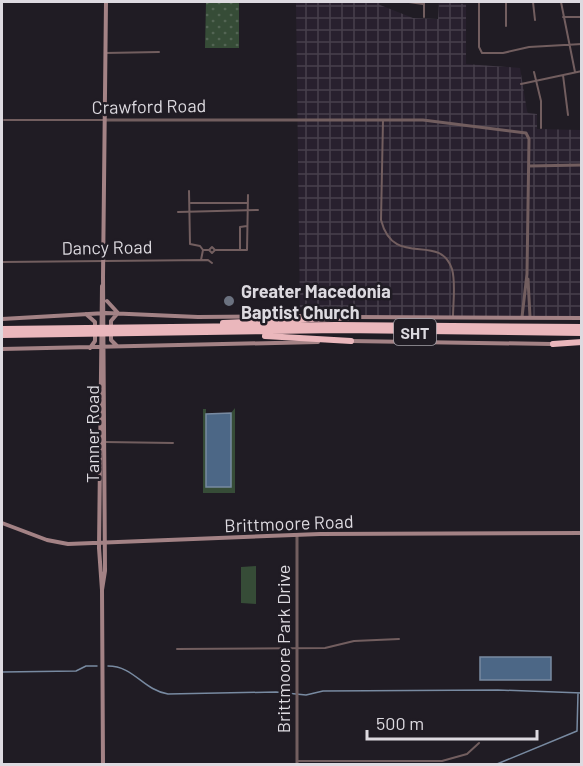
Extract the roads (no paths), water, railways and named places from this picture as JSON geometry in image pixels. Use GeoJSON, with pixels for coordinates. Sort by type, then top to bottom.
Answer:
{"type":"FeatureCollection","features":[{"type":"Feature","properties":{"kind":"highway"},"geometry":{"type":"LineString","coordinates":[[182,327],[186,324],[354,317]]}},
{"type":"Feature","properties":{"kind":"highway","name":"SHT"},"geometry":{"type":"LineString","coordinates":[[2,335],[117,328],[182,327],[336,325],[582,327]]}},
{"type":"Feature","properties":{"kind":"highway","name":"SHT"},"geometry":{"type":"LineString","coordinates":[[2,329],[122,334],[339,330],[582,333]]}},
{"type":"Feature","properties":{"kind":"highway"},"geometry":{"type":"LineString","coordinates":[[248,333],[250,336],[351,341]]}},
{"type":"Feature","properties":{"kind":"highway"},"geometry":{"type":"LineString","coordinates":[[553,344],[582,343]]}},
{"type":"Feature","properties":{"kind":"main road","name":"Tanner Road"},"geometry":{"type":"LineString","coordinates":[[102,543],[105,442],[103,277],[106,2]]}},
{"type":"Feature","properties":{"kind":"main road"},"geometry":{"type":"LineString","coordinates":[[103,292],[109,306],[118,313]]}},
{"type":"Feature","properties":{"kind":"main road"},"geometry":{"type":"LineString","coordinates":[[85,313],[95,311],[103,292]]}},
{"type":"Feature","properties":{"kind":"main road"},"geometry":{"type":"LineString","coordinates":[[2,319],[85,313],[205,318],[582,318]]}},
{"type":"Feature","properties":{"kind":"main road"},"geometry":{"type":"LineString","coordinates":[[85,313],[95,322],[95,340],[90,348]]}},
{"type":"Feature","properties":{"kind":"main road"},"geometry":{"type":"LineString","coordinates":[[118,313],[111,321],[111,340],[120,348]]}},
{"type":"Feature","properties":{"kind":"main road"},"geometry":{"type":"LineString","coordinates":[[2,349],[120,348],[202,342],[351,341],[553,344]]}},
{"type":"Feature","properties":{"kind":"main road"},"geometry":{"type":"LineString","coordinates":[[90,348],[99,358],[100,372]]}},
{"type":"Feature","properties":{"kind":"main road","name":"Tanner Road"},"geometry":{"type":"LineString","coordinates":[[103,348],[100,372],[103,765]]}},
{"type":"Feature","properties":{"kind":"main road"},"geometry":{"type":"LineString","coordinates":[[105,382],[109,355],[120,348]]}},
{"type":"Feature","properties":{"kind":"main road","name":"Brittmoore Road"},"geometry":{"type":"LineString","coordinates":[[2,523],[56,542],[102,543],[297,534],[582,533]]}},
{"type":"Feature","properties":{"kind":"street"},"geometry":{"type":"LineString","coordinates":[[409,2],[423,3],[424,17]]}},
{"type":"Feature","properties":{"kind":"street"},"geometry":{"type":"LineString","coordinates":[[479,2],[480,51],[487,54],[582,44]]}},
{"type":"Feature","properties":{"kind":"street"},"geometry":{"type":"LineString","coordinates":[[506,2],[506,26]]}},
{"type":"Feature","properties":{"kind":"street"},"geometry":{"type":"LineString","coordinates":[[533,2],[535,20]]}},
{"type":"Feature","properties":{"kind":"street"},"geometry":{"type":"LineString","coordinates":[[561,2],[575,72]]}},
{"type":"Feature","properties":{"kind":"street"},"geometry":{"type":"LineString","coordinates":[[563,17],[582,16]]}},
{"type":"Feature","properties":{"kind":"street"},"geometry":{"type":"LineString","coordinates":[[105,53],[159,52]]}},
{"type":"Feature","properties":{"kind":"street"},"geometry":{"type":"LineString","coordinates":[[521,84],[582,71]]}},
{"type":"Feature","properties":{"kind":"street"},"geometry":{"type":"LineString","coordinates":[[534,72],[540,101],[541,128]]}},
{"type":"Feature","properties":{"kind":"street"},"geometry":{"type":"LineString","coordinates":[[563,75],[568,115]]}},
{"type":"Feature","properties":{"kind":"street","name":"Crawford Road"},"geometry":{"type":"LineString","coordinates":[[4,120],[294,118],[383,120],[445,122],[523,133],[529,139],[527,274]]}},
{"type":"Feature","properties":{"kind":"street"},"geometry":{"type":"LineString","coordinates":[[383,120],[381,220],[384,232],[391,241],[401,247],[430,249],[447,260],[452,270],[453,318]]}},
{"type":"Feature","properties":{"kind":"street"},"geometry":{"type":"LineString","coordinates":[[529,166],[582,165]]}},
{"type":"Feature","properties":{"kind":"street"},"geometry":{"type":"LineString","coordinates":[[189,191],[190,244],[200,246],[203,250],[209,250],[211,247],[215,250],[247,250],[248,195]]}},
{"type":"Feature","properties":{"kind":"street"},"geometry":{"type":"LineString","coordinates":[[189,203],[248,203]]}},
{"type":"Feature","properties":{"kind":"street"},"geometry":{"type":"LineString","coordinates":[[178,212],[258,210]]}},
{"type":"Feature","properties":{"kind":"street"},"geometry":{"type":"LineString","coordinates":[[240,250],[240,226],[248,226]]}},
{"type":"Feature","properties":{"kind":"street"},"geometry":{"type":"LineString","coordinates":[[201,260],[203,250]]}},
{"type":"Feature","properties":{"kind":"street","name":"Dancy Road"},"geometry":{"type":"LineString","coordinates":[[2,262],[201,260],[212,263]]}},
{"type":"Feature","properties":{"kind":"street"},"geometry":{"type":"LineString","coordinates":[[527,274],[531,318]]}},
{"type":"Feature","properties":{"kind":"street"},"geometry":{"type":"LineString","coordinates":[[521,319],[527,274]]}},
{"type":"Feature","properties":{"kind":"street"},"geometry":{"type":"LineString","coordinates":[[100,441],[173,443]]}},
{"type":"Feature","properties":{"kind":"street","name":"Brittmoore Park Drive"},"geometry":{"type":"LineString","coordinates":[[297,534],[297,763]]}},
{"type":"Feature","properties":{"kind":"street"},"geometry":{"type":"LineString","coordinates":[[177,649],[331,648],[358,641],[399,639]]}},
{"type":"Feature","properties":{"kind":"street"},"geometry":{"type":"LineString","coordinates":[[297,763],[442,761],[467,754],[479,742]]}},
{"type":"Feature","properties":{"kind":"water"},"geometry":{"type":"Polygon","coordinates":[[[231,413],[231,487],[206,487],[206,414],[231,413]]]}},
{"type":"Feature","properties":{"kind":"water"},"geometry":{"type":"Polygon","coordinates":[[[480,657],[551,657],[551,680],[480,680],[480,657]]]}},
{"type":"Feature","properties":{"kind":"waterway"},"geometry":{"type":"LineString","coordinates":[[2,672],[76,671],[86,666],[97,666]]}},
{"type":"Feature","properties":{"kind":"waterway"},"geometry":{"type":"LineString","coordinates":[[108,666],[125,670],[159,692],[168,694],[276,692],[306,695],[323,691],[498,690],[582,693]]}},
{"type":"Feature","properties":{"kind":"waterway"},"geometry":{"type":"LineString","coordinates":[[497,764],[577,731],[578,693]]}},
{"type":"Feature","properties":{"kind":"place","name":"Greater Macedonia Baptist Church"},"geometry":{"type":"Point","coordinates":[229,301]}}]}
